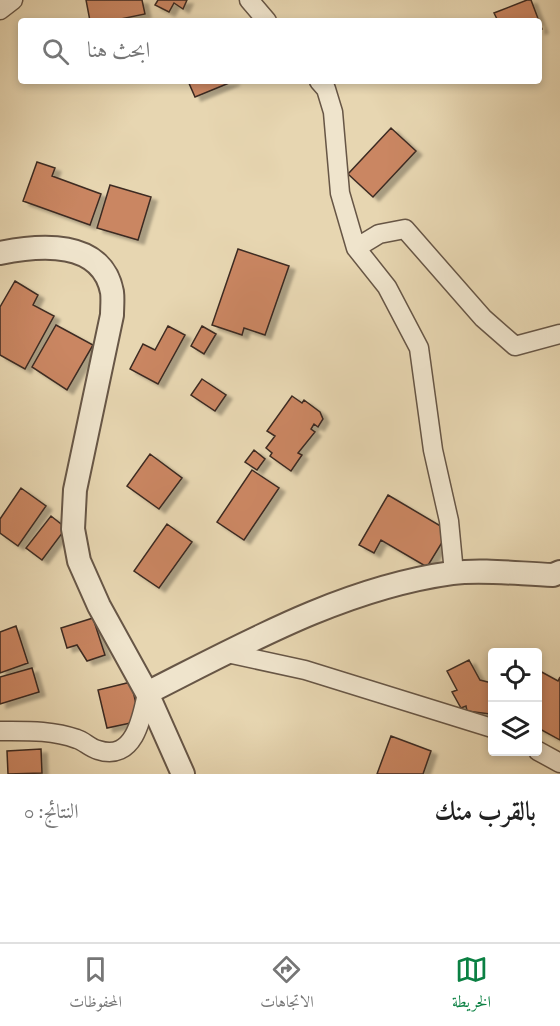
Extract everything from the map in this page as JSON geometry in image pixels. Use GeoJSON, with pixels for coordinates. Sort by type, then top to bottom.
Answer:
{"type":"FeatureCollection","features":[{"type":"Feature","properties":{"kind":"street"},"geometry":{"type":"LineString","coordinates":[[0,10],[13,0]]}},
{"type":"Feature","properties":{"kind":"street"},"geometry":{"type":"LineString","coordinates":[[249,0],[264,18]]}},
{"type":"Feature","properties":{"kind":"street"},"geometry":{"type":"LineString","coordinates":[[322,84],[326,89],[333,112],[340,193],[356,248],[387,287],[419,348],[434,450],[449,521],[454,573]]}},
{"type":"Feature","properties":{"kind":"street"},"geometry":{"type":"LineString","coordinates":[[356,248],[379,234],[405,229],[483,318],[515,346],[560,334]]}},
{"type":"Feature","properties":{"kind":"street"},"geometry":{"type":"LineString","coordinates":[[0,253],[33,246],[65,249],[90,257],[104,272],[112,291],[112,315],[75,490],[73,529],[79,561],[99,606],[147,693],[183,774]]}},
{"type":"Feature","properties":{"kind":"street"},"geometry":{"type":"LineString","coordinates":[[147,693],[227,653],[322,610],[376,589],[454,573],[558,577]]}},
{"type":"Feature","properties":{"kind":"street"},"geometry":{"type":"LineString","coordinates":[[227,653],[305,670],[488,727]]}},
{"type":"Feature","properties":{"kind":"street"},"geometry":{"type":"LineString","coordinates":[[0,731],[43,730],[78,739],[97,750],[112,752],[128,744],[140,728],[147,693]]}},
{"type":"Feature","properties":{"kind":"street"},"geometry":{"type":"LineString","coordinates":[[542,754],[560,763]]}},
{"type":"Feature","properties":{"kind":"building"},"geometry":{"type":"Polygon","coordinates":[[[86,0],[142,0],[145,14],[126,18],[89,18],[86,0]]]}},
{"type":"Feature","properties":{"kind":"building"},"geometry":{"type":"Polygon","coordinates":[[[158,0],[187,0],[183,9],[174,3],[169,12],[155,5],[158,0]]]}},
{"type":"Feature","properties":{"kind":"building"},"geometry":{"type":"Polygon","coordinates":[[[531,0],[538,18],[496,18],[494,13],[531,0]]]}},
{"type":"Feature","properties":{"kind":"building"},"geometry":{"type":"Polygon","coordinates":[[[189,84],[227,84],[195,97],[189,84]]]}},
{"type":"Feature","properties":{"kind":"building"},"geometry":{"type":"Polygon","coordinates":[[[391,128],[416,151],[373,197],[348,174],[391,128]]]}},
{"type":"Feature","properties":{"kind":"building"},"geometry":{"type":"Polygon","coordinates":[[[37,162],[55,168],[52,176],[101,194],[90,225],[23,201],[37,162]]]}},
{"type":"Feature","properties":{"kind":"building"},"geometry":{"type":"Polygon","coordinates":[[[110,185],[151,197],[138,240],[97,228],[110,185]]]}},
{"type":"Feature","properties":{"kind":"building"},"geometry":{"type":"Polygon","coordinates":[[[238,249],[289,266],[265,335],[244,328],[242,335],[212,325],[238,249]]]}},
{"type":"Feature","properties":{"kind":"building"},"geometry":{"type":"Polygon","coordinates":[[[15,281],[38,295],[33,305],[54,316],[25,369],[0,355],[0,307],[15,281]]]}},
{"type":"Feature","properties":{"kind":"building"},"geometry":{"type":"Polygon","coordinates":[[[56,325],[93,345],[67,390],[32,367],[56,325]]]}},
{"type":"Feature","properties":{"kind":"building"},"geometry":{"type":"Polygon","coordinates":[[[168,326],[185,335],[158,384],[130,369],[143,344],[155,350],[168,326]]]}},
{"type":"Feature","properties":{"kind":"building"},"geometry":{"type":"Polygon","coordinates":[[[202,326],[216,334],[204,354],[191,346],[202,326]]]}},
{"type":"Feature","properties":{"kind":"building"},"geometry":{"type":"Polygon","coordinates":[[[202,379],[226,395],[215,411],[191,395],[202,379]]]}},
{"type":"Feature","properties":{"kind":"building"},"geometry":{"type":"Polygon","coordinates":[[[292,396],[302,403],[304,400],[320,412],[323,419],[318,427],[314,424],[311,429],[315,432],[298,453],[302,455],[291,471],[270,456],[272,453],[266,448],[275,436],[267,431],[292,396]]]}},
{"type":"Feature","properties":{"kind":"building"},"geometry":{"type":"Polygon","coordinates":[[[254,450],[265,459],[257,470],[245,462],[254,450]]]}},
{"type":"Feature","properties":{"kind":"building"},"geometry":{"type":"Polygon","coordinates":[[[150,454],[182,478],[159,509],[127,486],[150,454]]]}},
{"type":"Feature","properties":{"kind":"building"},"geometry":{"type":"Polygon","coordinates":[[[252,470],[279,488],[244,540],[217,522],[252,470]]]}},
{"type":"Feature","properties":{"kind":"building"},"geometry":{"type":"Polygon","coordinates":[[[21,488],[46,506],[18,546],[0,533],[0,519],[21,488]]]}},
{"type":"Feature","properties":{"kind":"building"},"geometry":{"type":"Polygon","coordinates":[[[388,495],[449,531],[427,567],[381,540],[374,553],[359,545],[388,495]]]}},
{"type":"Feature","properties":{"kind":"building"},"geometry":{"type":"Polygon","coordinates":[[[51,516],[66,528],[42,560],[26,548],[51,516]]]}},
{"type":"Feature","properties":{"kind":"building"},"geometry":{"type":"Polygon","coordinates":[[[167,524],[192,542],[159,588],[134,571],[167,524]]]}},
{"type":"Feature","properties":{"kind":"building"},"geometry":{"type":"Polygon","coordinates":[[[93,618],[105,655],[87,661],[77,645],[67,648],[61,628],[93,618]]]}},
{"type":"Feature","properties":{"kind":"building"},"geometry":{"type":"Polygon","coordinates":[[[16,626],[28,663],[0,673],[0,632],[16,626]]]}},
{"type":"Feature","properties":{"kind":"building"},"geometry":{"type":"Polygon","coordinates":[[[469,660],[480,680],[488,682],[488,714],[467,711],[466,706],[461,708],[452,692],[457,690],[447,671],[469,660]]]}},
{"type":"Feature","properties":{"kind":"building"},"geometry":{"type":"Polygon","coordinates":[[[32,668],[39,692],[0,704],[0,677],[32,668]]]}},
{"type":"Feature","properties":{"kind":"building"},"geometry":{"type":"Polygon","coordinates":[[[542,672],[558,681],[560,677],[560,740],[542,730],[542,672]]]}},
{"type":"Feature","properties":{"kind":"building"},"geometry":{"type":"Polygon","coordinates":[[[131,682],[140,721],[107,728],[98,690],[131,682]]]}},
{"type":"Feature","properties":{"kind":"building"},"geometry":{"type":"Polygon","coordinates":[[[391,736],[431,751],[423,774],[377,774],[391,736]]]}},
{"type":"Feature","properties":{"kind":"building"},"geometry":{"type":"Polygon","coordinates":[[[41,749],[42,773],[8,774],[7,751],[41,749]]]}}]}
